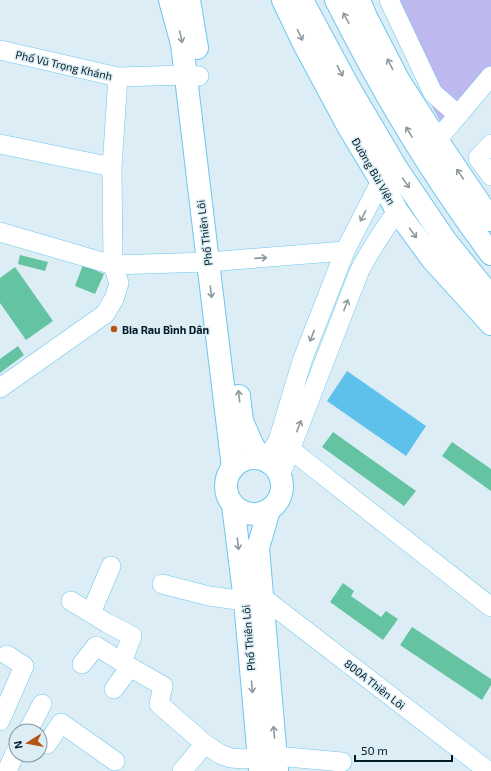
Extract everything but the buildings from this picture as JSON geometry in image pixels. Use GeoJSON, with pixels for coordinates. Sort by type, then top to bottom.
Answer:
{"type":"FeatureCollection","features":[{"type":"Feature","properties":{"kind":"main road","name":"Phố Thiên Lôi"},"geometry":{"type":"LineString","coordinates":[[170,0],[182,44],[193,76],[234,421],[233,468]]}},
{"type":"Feature","properties":{"kind":"main road","name":"Phố Thiên Lôi"},"geometry":{"type":"LineString","coordinates":[[189,0],[197,42],[193,76]]}},
{"type":"Feature","properties":{"kind":"main road","name":"Đường Bùi Viện"},"geometry":{"type":"LineString","coordinates":[[283,0],[303,42],[348,126],[397,211],[432,259],[491,324]]}},
{"type":"Feature","properties":{"kind":"main road","name":"Đường Bùi Viện"},"geometry":{"type":"LineString","coordinates":[[302,0],[347,84],[397,169],[445,240],[491,297]]}},
{"type":"Feature","properties":{"kind":"main road"},"geometry":{"type":"LineString","coordinates":[[336,0],[373,70],[418,146],[480,217]]}},
{"type":"Feature","properties":{"kind":"main road"},"geometry":{"type":"LineString","coordinates":[[359,0],[366,18],[399,81],[437,140],[480,217],[491,254]]}},
{"type":"Feature","properties":{"kind":"main road","name":"Phố Thiên Lôi"},"geometry":{"type":"LineString","coordinates":[[234,421],[263,459]]}},
{"type":"Feature","properties":{"kind":"main road"},"geometry":{"type":"LineString","coordinates":[[245,459],[263,459],[277,469],[282,485],[281,495],[269,510],[257,514],[250,514],[234,505],[226,490],[226,482],[228,474],[238,463],[245,459]]}},
{"type":"Feature","properties":{"kind":"main road","name":"Phố Thiên Lôi"},"geometry":{"type":"LineString","coordinates":[[234,505],[253,599],[268,764]]}},
{"type":"Feature","properties":{"kind":"main road","name":"Phố Thiên Lôi"},"geometry":{"type":"LineString","coordinates":[[253,599],[258,548],[269,510]]}},
{"type":"Feature","properties":{"kind":"street"},"geometry":{"type":"LineString","coordinates":[[389,0],[432,93],[458,115]]}},
{"type":"Feature","properties":{"kind":"street","name":"Phố Vũ Trọng Khánh"},"geometry":{"type":"LineString","coordinates":[[0,50],[118,77],[193,76]]}},
{"type":"Feature","properties":{"kind":"street"},"geometry":{"type":"LineString","coordinates":[[437,140],[491,76]]}},
{"type":"Feature","properties":{"kind":"street"},"geometry":{"type":"LineString","coordinates":[[0,388],[105,314],[114,299],[119,283],[113,265],[112,167],[118,77]]}},
{"type":"Feature","properties":{"kind":"street"},"geometry":{"type":"LineString","coordinates":[[0,144],[112,167]]}},
{"type":"Feature","properties":{"kind":"street"},"geometry":{"type":"LineString","coordinates":[[491,144],[478,158],[491,176]]}},
{"type":"Feature","properties":{"kind":"street"},"geometry":{"type":"LineString","coordinates":[[263,459],[278,441],[302,361],[345,252],[381,181]]}},
{"type":"Feature","properties":{"kind":"street"},"geometry":{"type":"LineString","coordinates":[[480,217],[482,196],[491,181]]}},
{"type":"Feature","properties":{"kind":"street"},"geometry":{"type":"LineString","coordinates":[[280,476],[359,272],[368,253],[397,211]]}},
{"type":"Feature","properties":{"kind":"street"},"geometry":{"type":"LineString","coordinates":[[0,232],[113,265],[215,261],[345,252]]}},
{"type":"Feature","properties":{"kind":"street"},"geometry":{"type":"LineString","coordinates":[[290,450],[491,607]]}},
{"type":"Feature","properties":{"kind":"street"},"geometry":{"type":"LineString","coordinates":[[91,613],[111,566]]}},
{"type":"Feature","properties":{"kind":"street"},"geometry":{"type":"LineString","coordinates":[[162,584],[209,596],[253,599]]}},
{"type":"Feature","properties":{"kind":"street","name":"800A Thiên Lôi"},"geometry":{"type":"LineString","coordinates":[[253,599],[489,770]]}},
{"type":"Feature","properties":{"kind":"street"},"geometry":{"type":"LineString","coordinates":[[71,601],[132,636],[126,665],[114,689]]}},
{"type":"Feature","properties":{"kind":"street"},"geometry":{"type":"LineString","coordinates":[[82,664],[96,646],[163,686],[159,704],[205,744],[220,754],[231,758],[268,764],[342,762]]}},
{"type":"Feature","properties":{"kind":"street"},"geometry":{"type":"LineString","coordinates":[[0,721],[4,700],[24,666],[7,655]]}},
{"type":"Feature","properties":{"kind":"street"},"geometry":{"type":"LineString","coordinates":[[32,723],[42,704]]}},
{"type":"Feature","properties":{"kind":"street"},"geometry":{"type":"LineString","coordinates":[[48,741],[61,723],[115,761]]}},
{"type":"Feature","properties":{"kind":"street"},"geometry":{"type":"LineString","coordinates":[[182,771],[205,744]]}},
{"type":"Feature","properties":{"kind":"shaded area"},"geometry":{"type":"Polygon","coordinates":[[[381,0],[491,0],[491,89],[448,136],[427,97],[381,0]]]}},
{"type":"Feature","properties":{"kind":"water"},"geometry":{"type":"Polygon","coordinates":[[[347,371],[426,426],[406,456],[327,401],[347,371]]]}},
{"type":"Feature","properties":{"kind":"place","name":"Bia Rau Bình Dân"},"geometry":{"type":"Point","coordinates":[114,329]}}]}
